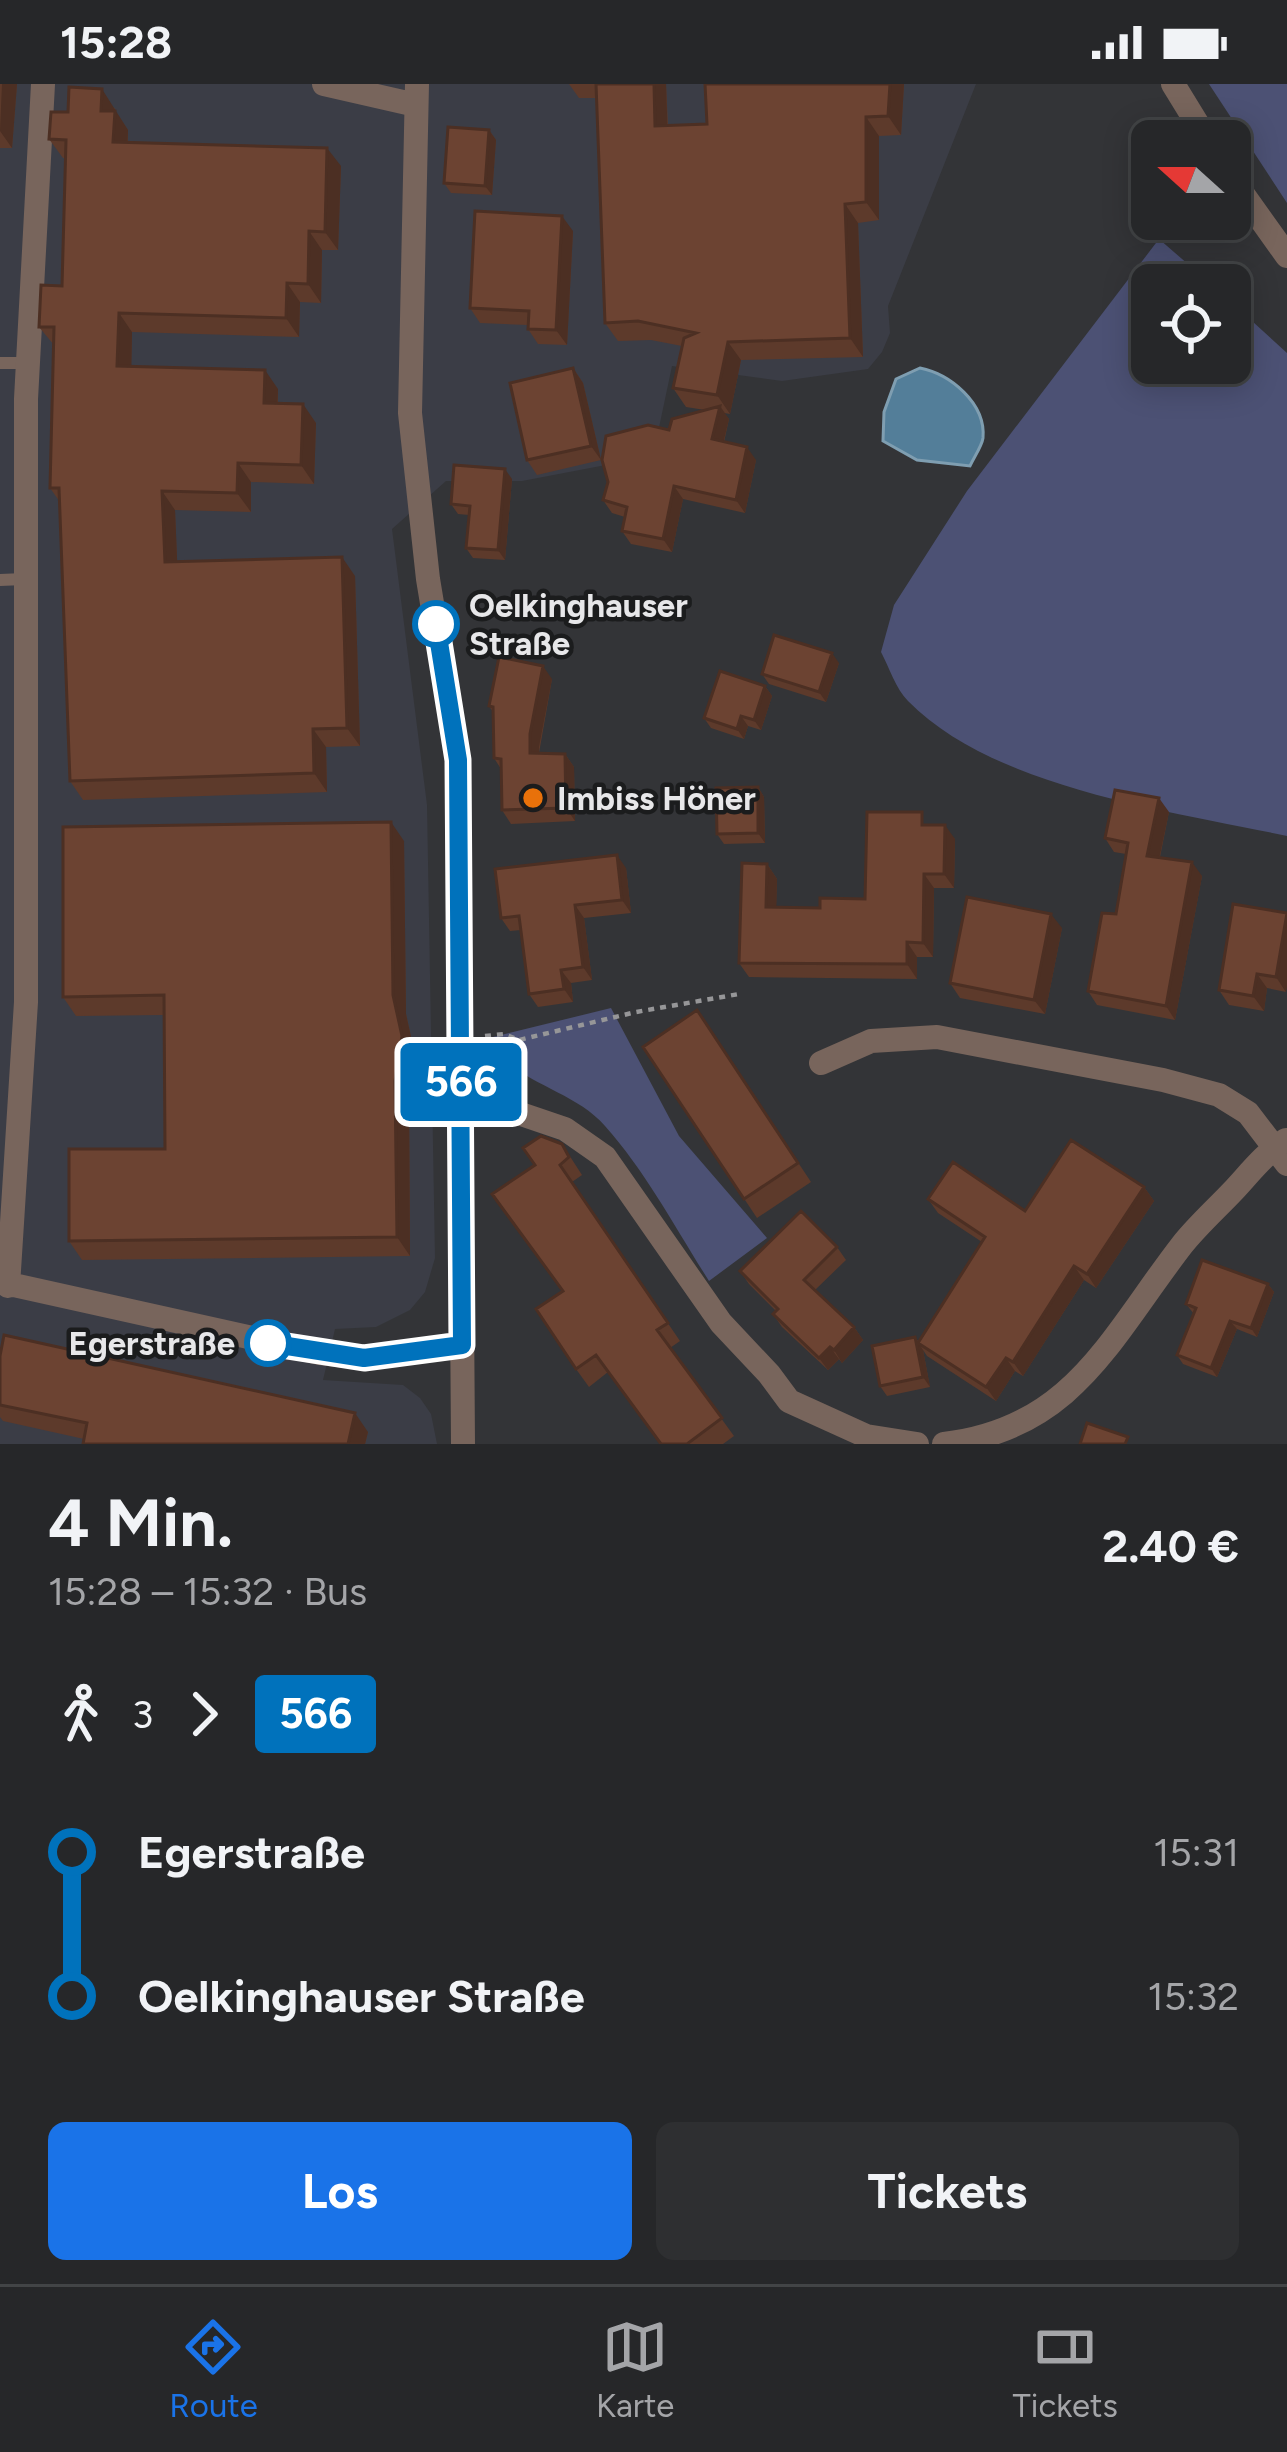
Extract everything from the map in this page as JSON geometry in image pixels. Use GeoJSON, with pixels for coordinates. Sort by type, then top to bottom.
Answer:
{"type":"FeatureCollection","features":[{"type":"Feature","properties":{"kind":"street"},"geometry":{"type":"LineString","coordinates":[[43,84],[12,579],[26,1002],[4,1284],[320,1353],[364,1358],[462,1345]]}},
{"type":"Feature","properties":{"kind":"street"},"geometry":{"type":"LineString","coordinates":[[324,84],[417,94],[410,413],[428,579],[458,760],[463,1444]]}},
{"type":"Feature","properties":{"kind":"street"},"geometry":{"type":"LineString","coordinates":[[1173,84],[1195,120]]}},
{"type":"Feature","properties":{"kind":"street"},"geometry":{"type":"LineString","coordinates":[[1251,205],[1287,256]]}},
{"type":"Feature","properties":{"kind":"street"},"geometry":{"type":"LineString","coordinates":[[820,1063],[872,1042],[937,1037],[1219,1095],[1248,1113],[1283,1150],[1185,1241],[1092,1369],[1066,1394],[1035,1416],[986,1439],[944,1444]]}},
{"type":"Feature","properties":{"kind":"street"},"geometry":{"type":"LineString","coordinates":[[462,1113],[515,1112],[565,1129],[604,1156],[722,1323],[789,1401],[866,1436],[917,1444]]}},
{"type":"Feature","properties":{"kind":"lane"},"geometry":{"type":"LineString","coordinates":[[0,363],[28,363]]}},
{"type":"Feature","properties":{"kind":"path"},"geometry":{"type":"LineString","coordinates":[[461,1039],[504,1034],[519,1040],[739,994]]}},
{"type":"Feature","properties":{"kind":"shaded area"},"geometry":{"type":"Polygon","coordinates":[[[0,84],[976,84],[888,306],[890,333],[868,369],[782,381],[672,366],[653,456],[522,481],[446,481],[392,529],[427,805],[435,1258],[425,1292],[410,1310],[376,1327],[335,1329],[323,1380],[403,1385],[431,1414],[437,1444],[0,1444],[0,84]]]}},
{"type":"Feature","properties":{"kind":"shaded area"},"geometry":{"type":"Polygon","coordinates":[[[1209,84],[1287,84],[1287,203],[1251,148],[1251,120],[1233,120],[1209,84]]]}},
{"type":"Feature","properties":{"kind":"shaded area"},"geometry":{"type":"Polygon","coordinates":[[[1160,240],[1188,264],[1140,264],[1160,240]]]}},
{"type":"Feature","properties":{"kind":"shaded area"},"geometry":{"type":"Polygon","coordinates":[[[1131,276],[1131,384],[1251,384],[1251,320],[1287,353],[1287,836],[1139,805],[1035,775],[944,731],[908,701],[881,652],[894,605],[967,491],[1131,276]]]}},
{"type":"Feature","properties":{"kind":"shaded area"},"geometry":{"type":"Polygon","coordinates":[[[920,368],[954,384],[979,413],[983,438],[970,466],[917,460],[883,441],[884,412],[896,379],[920,368]]]}},
{"type":"Feature","properties":{"kind":"shaded area"},"geometry":{"type":"Polygon","coordinates":[[[611,1008],[679,1136],[767,1238],[709,1281],[647,1182],[605,1126],[511,1065],[489,1038],[611,1008]]]}},
{"type":"Feature","properties":{"kind":"building"},"geometry":{"type":"Polygon","coordinates":[[[596,84],[654,84],[655,126],[707,124],[705,84],[890,84],[888,116],[866,117],[866,202],[845,204],[850,338],[728,342],[717,395],[673,388],[684,338],[696,333],[638,321],[605,323],[596,84]]]}},
{"type":"Feature","properties":{"kind":"building"},"geometry":{"type":"Polygon","coordinates":[[[69,87],[102,89],[101,111],[115,111],[113,142],[327,148],[325,232],[309,231],[308,284],[287,283],[286,318],[119,313],[117,366],[265,370],[264,403],[303,404],[301,465],[238,463],[237,493],[162,491],[165,562],[342,557],[347,728],[313,729],[314,773],[70,781],[59,488],[50,488],[54,327],[39,327],[41,285],[62,286],[66,140],[49,139],[51,112],[68,112],[69,87]]]}},
{"type":"Feature","properties":{"kind":"building"},"geometry":{"type":"Polygon","coordinates":[[[448,127],[489,130],[485,186],[444,183],[448,127]]]}},
{"type":"Feature","properties":{"kind":"building"},"geometry":{"type":"Polygon","coordinates":[[[475,211],[562,216],[556,330],[528,329],[529,311],[470,308],[475,211]]]}},
{"type":"Feature","properties":{"kind":"building"},"geometry":{"type":"Polygon","coordinates":[[[573,368],[591,446],[527,460],[510,383],[573,368]]]}},
{"type":"Feature","properties":{"kind":"building"},"geometry":{"type":"Polygon","coordinates":[[[720,406],[712,439],[747,447],[736,500],[674,486],[663,539],[622,531],[627,507],[603,500],[608,482],[602,460],[606,436],[648,425],[669,430],[672,419],[720,406]]]}},
{"type":"Feature","properties":{"kind":"building"},"geometry":{"type":"Polygon","coordinates":[[[454,465],[505,469],[498,550],[466,548],[470,506],[451,504],[454,465]]]}},
{"type":"Feature","properties":{"kind":"building"},"geometry":{"type":"Polygon","coordinates":[[[774,635],[832,653],[819,692],[762,674],[774,635]]]}},
{"type":"Feature","properties":{"kind":"building"},"geometry":{"type":"Polygon","coordinates":[[[499,657],[543,666],[530,753],[565,754],[566,808],[502,810],[501,759],[494,758],[493,707],[489,706],[499,657]]]}},
{"type":"Feature","properties":{"kind":"building"},"geometry":{"type":"Polygon","coordinates":[[[720,671],[765,686],[754,720],[741,716],[737,729],[704,718],[720,671]]]}},
{"type":"Feature","properties":{"kind":"building"},"geometry":{"type":"Polygon","coordinates":[[[758,787],[758,833],[717,834],[716,788],[758,787]]]}},
{"type":"Feature","properties":{"kind":"building"},"geometry":{"type":"Polygon","coordinates":[[[1115,790],[1159,798],[1147,856],[1192,862],[1166,1006],[1088,991],[1102,913],[1116,914],[1128,843],[1105,838],[1115,790]]]}},
{"type":"Feature","properties":{"kind":"building"},"geometry":{"type":"Polygon","coordinates":[[[867,812],[922,812],[922,825],[945,825],[944,874],[924,874],[923,943],[907,942],[907,964],[739,963],[742,863],[767,864],[766,907],[820,908],[820,898],[865,899],[867,812]]]}},
{"type":"Feature","properties":{"kind":"building"},"geometry":{"type":"Polygon","coordinates":[[[391,822],[393,995],[402,1036],[395,1081],[397,1237],[69,1241],[69,1149],[165,1149],[164,995],[63,997],[63,827],[391,822]]]}},
{"type":"Feature","properties":{"kind":"building"},"geometry":{"type":"Polygon","coordinates":[[[617,855],[622,900],[575,905],[583,967],[561,970],[564,989],[529,994],[519,916],[501,918],[495,869],[617,855]]]}},
{"type":"Feature","properties":{"kind":"building"},"geometry":{"type":"Polygon","coordinates":[[[967,897],[1051,914],[1034,1000],[950,983],[967,897]]]}},
{"type":"Feature","properties":{"kind":"building"},"geometry":{"type":"Polygon","coordinates":[[[1233,904],[1287,913],[1276,977],[1257,974],[1253,996],[1219,990],[1233,904]]]}},
{"type":"Feature","properties":{"kind":"building"},"geometry":{"type":"Polygon","coordinates":[[[697,1010],[798,1163],[744,1199],[643,1047],[697,1010]]]}},
{"type":"Feature","properties":{"kind":"building"},"geometry":{"type":"Polygon","coordinates":[[[541,1136],[562,1144],[569,1157],[560,1165],[668,1323],[657,1330],[722,1418],[687,1444],[661,1444],[596,1355],[576,1369],[536,1309],[563,1291],[492,1194],[535,1165],[523,1148],[541,1136]]]}},
{"type":"Feature","properties":{"kind":"building"},"geometry":{"type":"Polygon","coordinates":[[[1071,1140],[1144,1187],[1087,1274],[1074,1266],[1013,1362],[1006,1358],[986,1387],[918,1343],[985,1237],[928,1199],[953,1162],[1025,1211],[1071,1140]]]}},
{"type":"Feature","properties":{"kind":"building"},"geometry":{"type":"Polygon","coordinates":[[[801,1211],[837,1247],[804,1280],[854,1327],[834,1350],[830,1347],[819,1358],[773,1314],[778,1309],[740,1271],[801,1211]]]}},
{"type":"Feature","properties":{"kind":"building"},"geometry":{"type":"Polygon","coordinates":[[[1202,1260],[1268,1284],[1251,1328],[1230,1321],[1211,1368],[1177,1355],[1196,1308],[1186,1304],[1202,1260]]]}},
{"type":"Feature","properties":{"kind":"building"},"geometry":{"type":"Polygon","coordinates":[[[4,1335],[355,1413],[348,1444],[83,1444],[87,1423],[0,1405],[4,1335]]]}},
{"type":"Feature","properties":{"kind":"building"},"geometry":{"type":"Polygon","coordinates":[[[915,1337],[923,1377],[880,1386],[872,1346],[915,1337]]]}},
{"type":"Feature","properties":{"kind":"building"},"geometry":{"type":"Polygon","coordinates":[[[1087,1423],[1128,1437],[1125,1444],[1080,1444],[1087,1423]]]}},
{"type":"Feature","properties":{"kind":"bus line","name":"566"},"geometry":{"type":"LineString","coordinates":[[268,1343],[364,1358],[462,1345],[458,760],[436,624]]}},
{"type":"Feature","properties":{"kind":"place","name":"Oelkinghauser Straße"},"geometry":{"type":"Point","coordinates":[436,624]}},
{"type":"Feature","properties":{"kind":"place","name":"Imbiss Höner"},"geometry":{"type":"Point","coordinates":[533,798]}},
{"type":"Feature","properties":{"kind":"place","name":"Egerstraße"},"geometry":{"type":"Point","coordinates":[268,1343]}}]}
